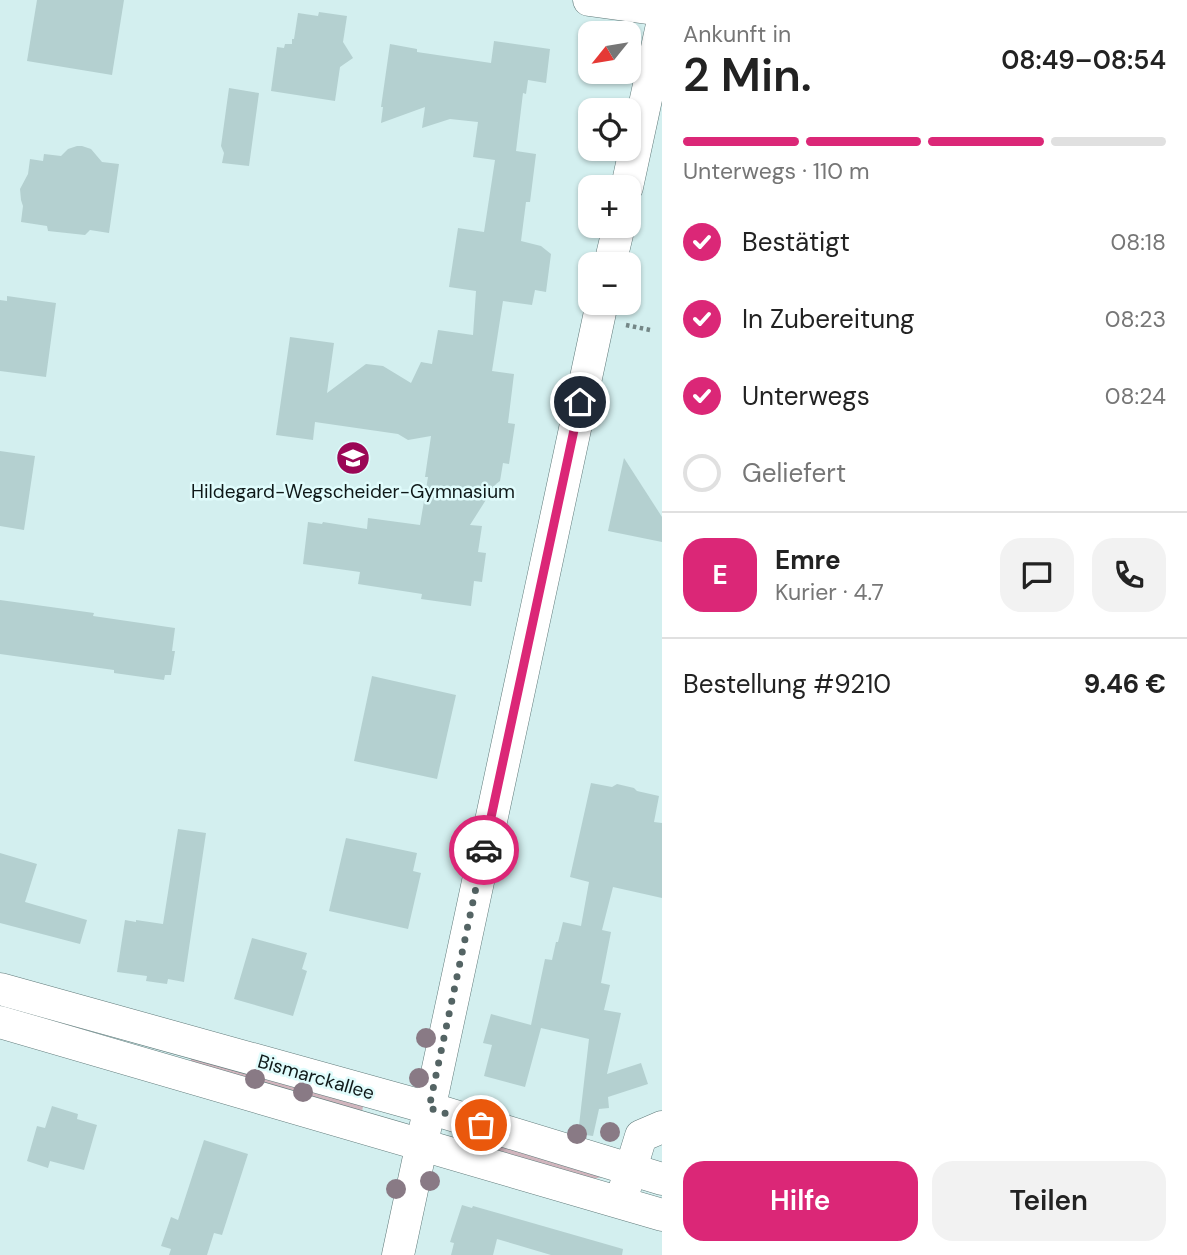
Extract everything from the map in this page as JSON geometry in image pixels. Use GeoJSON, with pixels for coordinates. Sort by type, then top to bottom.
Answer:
{"type":"FeatureCollection","features":[{"type":"Feature","properties":{"kind":"street"},"geometry":{"type":"LineString","coordinates":[[589,0],[662,10]]}},
{"type":"Feature","properties":{"kind":"street"},"geometry":{"type":"LineString","coordinates":[[630,175],[662,26]]}},
{"type":"Feature","properties":{"kind":"street"},"geometry":{"type":"LineString","coordinates":[[398,1255],[610,315]]}},
{"type":"Feature","properties":{"kind":"street","name":"Bismarckallee"},"geometry":{"type":"LineString","coordinates":[[0,989],[429,1108],[662,1179]]}},
{"type":"Feature","properties":{"kind":"street","name":"Bismarckallee"},"geometry":{"type":"LineString","coordinates":[[0,1022],[662,1214]]}},
{"type":"Feature","properties":{"kind":"street"},"geometry":{"type":"LineString","coordinates":[[176,1074],[184,1040]]}},
{"type":"Feature","properties":{"kind":"street"},"geometry":{"type":"LineString","coordinates":[[621,1203],[642,1136],[662,1127]]}},
{"type":"Feature","properties":{"kind":"path"},"geometry":{"type":"LineString","coordinates":[[615,315],[650,330]]}},
{"type":"Feature","properties":{"kind":"shaded area"},"geometry":{"type":"Polygon","coordinates":[[[193,1053],[364,1102],[361,1116],[189,1066],[193,1053]]]}},
{"type":"Feature","properties":{"kind":"shaded area"},"geometry":{"type":"Polygon","coordinates":[[[489,1138],[602,1177],[593,1179],[485,1151],[489,1138]]]}},
{"type":"Feature","properties":{"kind":"building"},"geometry":{"type":"Polygon","coordinates":[[[37,0],[124,0],[112,75],[27,61],[37,0]]]}},
{"type":"Feature","properties":{"kind":"building"},"geometry":{"type":"Polygon","coordinates":[[[319,12],[347,16],[343,42],[353,58],[340,67],[335,101],[271,91],[277,47],[284,48],[285,44],[292,44],[298,13],[318,16],[319,12]]]}},
{"type":"Feature","properties":{"kind":"building"},"geometry":{"type":"Polygon","coordinates":[[[494,41],[550,49],[546,83],[528,80],[526,94],[523,93],[516,151],[536,154],[530,202],[526,202],[521,241],[541,246],[551,254],[546,292],[535,290],[532,305],[503,301],[492,371],[514,374],[508,423],[515,424],[509,464],[503,463],[500,481],[470,525],[482,526],[478,552],[486,553],[482,582],[474,581],[471,606],[421,599],[422,594],[358,584],[360,572],[303,564],[308,522],[367,529],[368,518],[420,525],[431,436],[408,440],[398,434],[315,422],[313,440],[276,435],[290,337],[334,343],[327,393],[366,364],[383,366],[411,383],[421,362],[432,364],[438,330],[473,335],[476,291],[449,287],[458,228],[484,232],[495,160],[473,157],[478,122],[450,119],[422,128],[425,107],[381,123],[381,107],[390,44],[417,49],[417,52],[491,63],[494,41]]]}},
{"type":"Feature","properties":{"kind":"building"},"geometry":{"type":"Polygon","coordinates":[[[229,88],[259,93],[249,166],[222,163],[224,153],[221,146],[229,88]]]}},
{"type":"Feature","properties":{"kind":"building"},"geometry":{"type":"Polygon","coordinates":[[[77,146],[91,149],[102,162],[119,164],[109,233],[90,230],[85,235],[48,231],[47,226],[21,222],[23,206],[20,189],[28,174],[30,159],[43,161],[44,154],[61,156],[68,149],[77,146]]]}},
{"type":"Feature","properties":{"kind":"building"},"geometry":{"type":"Polygon","coordinates":[[[7,296],[56,303],[46,377],[0,371],[0,300],[7,301],[7,296]]]}},
{"type":"Feature","properties":{"kind":"building"},"geometry":{"type":"Polygon","coordinates":[[[0,451],[35,456],[24,530],[0,526],[0,451]]]}},
{"type":"Feature","properties":{"kind":"building"},"geometry":{"type":"Polygon","coordinates":[[[624,458],[662,517],[662,542],[608,531],[624,458]]]}},
{"type":"Feature","properties":{"kind":"building"},"geometry":{"type":"Polygon","coordinates":[[[0,600],[175,628],[171,675],[165,675],[164,680],[0,654],[0,600]]]}},
{"type":"Feature","properties":{"kind":"building"},"geometry":{"type":"Polygon","coordinates":[[[372,676],[456,695],[437,779],[354,761],[372,676]]]}},
{"type":"Feature","properties":{"kind":"building"},"geometry":{"type":"Polygon","coordinates":[[[591,783],[612,787],[617,784],[659,796],[654,822],[662,823],[662,898],[613,887],[602,930],[611,932],[601,983],[610,985],[604,1010],[621,1013],[607,1074],[641,1063],[648,1084],[608,1097],[609,1108],[599,1109],[593,1136],[578,1134],[589,1039],[541,1028],[525,1087],[484,1076],[492,1045],[483,1043],[491,1014],[531,1025],[545,959],[552,960],[563,922],[581,926],[589,882],[570,877],[591,783]]]}},
{"type":"Feature","properties":{"kind":"building"},"geometry":{"type":"Polygon","coordinates":[[[178,829],[206,833],[184,982],[168,979],[167,984],[146,981],[147,976],[117,972],[125,920],[163,924],[178,829]]]}},
{"type":"Feature","properties":{"kind":"building"},"geometry":{"type":"Polygon","coordinates":[[[346,838],[417,853],[413,871],[421,873],[408,929],[329,911],[346,838]]]}},
{"type":"Feature","properties":{"kind":"building"},"geometry":{"type":"Polygon","coordinates":[[[0,853],[37,864],[25,902],[87,920],[80,944],[0,923],[0,853]]]}},
{"type":"Feature","properties":{"kind":"building"},"geometry":{"type":"Polygon","coordinates":[[[252,938],[307,953],[302,969],[307,971],[293,1016],[234,999],[252,938]]]}},
{"type":"Feature","properties":{"kind":"building"},"geometry":{"type":"Polygon","coordinates":[[[52,1106],[78,1114],[77,1119],[97,1125],[84,1170],[50,1161],[48,1168],[27,1161],[37,1126],[45,1128],[52,1106]]]}},
{"type":"Feature","properties":{"kind":"building"},"geometry":{"type":"Polygon","coordinates":[[[204,1140],[248,1154],[222,1235],[214,1233],[207,1255],[169,1255],[171,1249],[161,1246],[171,1217],[178,1220],[204,1140]]]}},
{"type":"Feature","properties":{"kind":"building"},"geometry":{"type":"Polygon","coordinates":[[[462,1205],[623,1249],[622,1255],[551,1255],[497,1239],[493,1255],[451,1255],[454,1243],[450,1242],[462,1205]]]}},
{"type":"Feature","properties":{"kind":"way so far"},"geometry":{"type":"LineString","coordinates":[[481,1125],[429,1108],[484,850]]}},
{"type":"Feature","properties":{"kind":"place","name":"Hildegard-Wegscheider-Gymnasium"},"geometry":{"type":"Point","coordinates":[353,458]}},
{"type":"Feature","properties":{"kind":"route"},"geometry":{"type":"LineString","coordinates":[[484,850],[580,402]]}}]}
